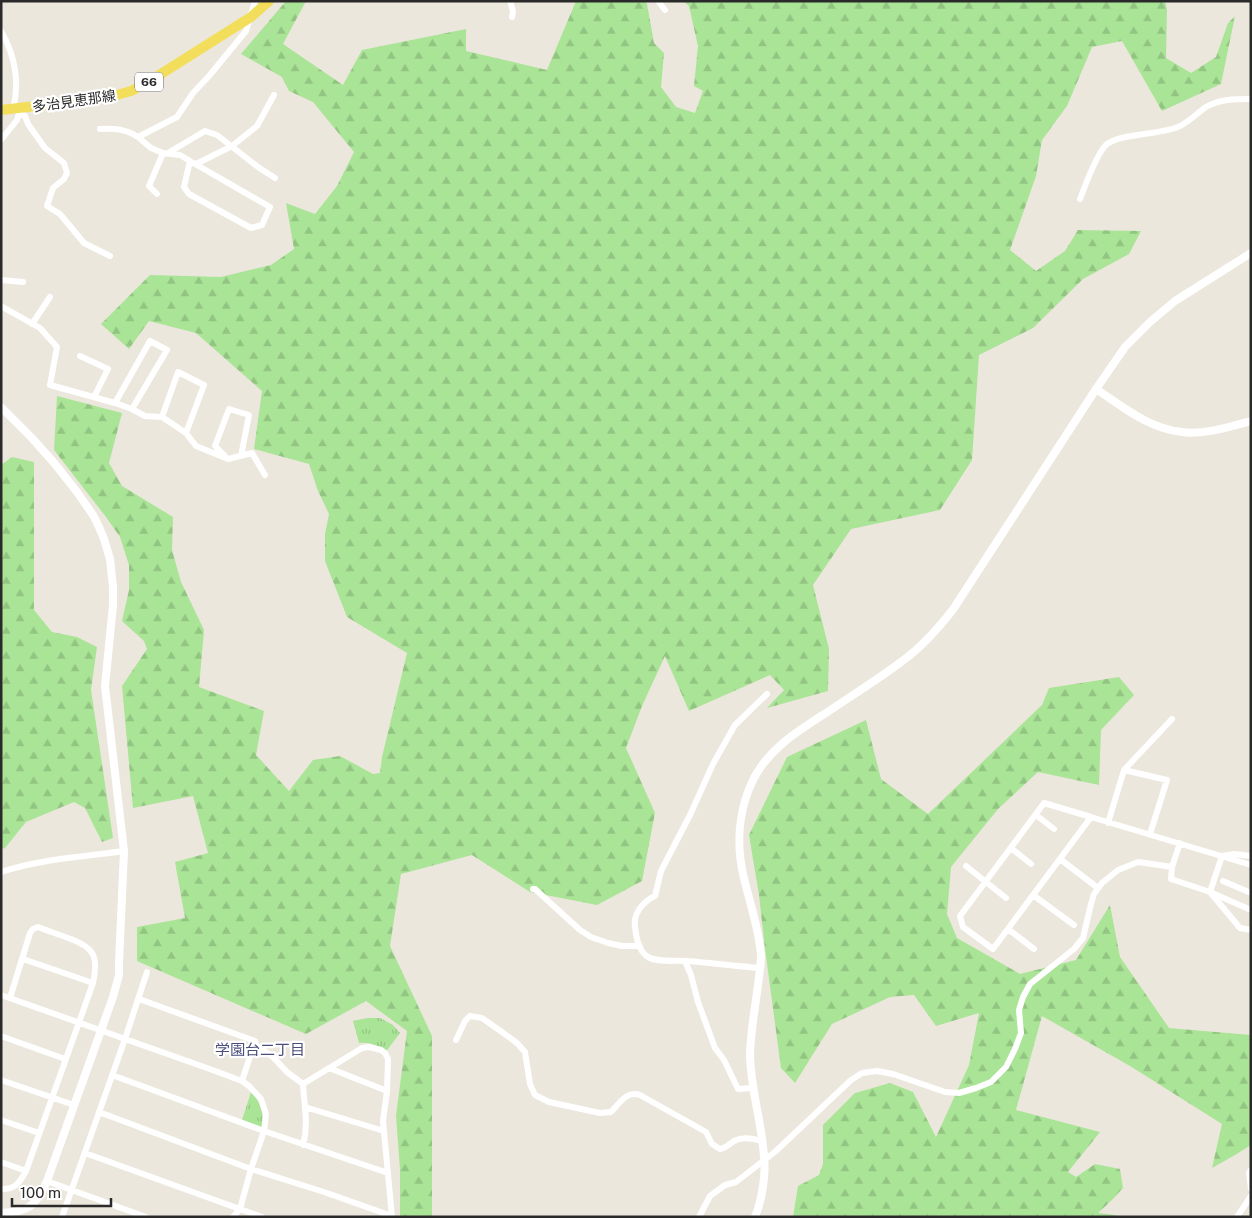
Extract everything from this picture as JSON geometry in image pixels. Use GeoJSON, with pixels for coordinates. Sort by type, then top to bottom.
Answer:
{"type":"FeatureCollection","features":[{"type":"Feature","properties":{"kind":"main road","name":"多治見恵那線"},"geometry":{"type":"LineString","coordinates":[[13,110],[106,98],[131,91],[251,17],[264,2]]}},
{"type":"Feature","properties":{"kind":"street"},"geometry":{"type":"LineString","coordinates":[[510,1],[513,10],[512,17]]}},
{"type":"Feature","properties":{"kind":"street"},"geometry":{"type":"LineString","coordinates":[[658,1],[665,10]]}},
{"type":"Feature","properties":{"kind":"street"},"geometry":{"type":"LineString","coordinates":[[138,137],[177,117],[193,93],[246,31],[251,17]]}},
{"type":"Feature","properties":{"kind":"street"},"geometry":{"type":"LineString","coordinates":[[1,32],[13,57],[16,72],[13,110],[17,120],[1,140]]}},
{"type":"Feature","properties":{"kind":"street"},"geometry":{"type":"LineString","coordinates":[[100,129],[114,128],[125,130],[138,137],[151,148],[165,153],[180,155],[193,163],[270,207],[262,225],[251,228],[189,194],[184,187],[193,163],[232,146],[257,126],[274,95]]}},
{"type":"Feature","properties":{"kind":"street"},"geometry":{"type":"LineString","coordinates":[[1080,199],[1098,158],[1106,145],[1119,138],[1155,133],[1179,127],[1207,106],[1225,100],[1251,99]]}},
{"type":"Feature","properties":{"kind":"street"},"geometry":{"type":"LineString","coordinates":[[13,110],[25,116],[28,124],[45,148],[64,163],[67,173],[64,179],[53,188],[47,206],[60,214],[84,243],[110,256]]}},
{"type":"Feature","properties":{"kind":"street"},"geometry":{"type":"LineString","coordinates":[[157,194],[149,186],[165,153],[205,131],[217,135],[275,178]]}},
{"type":"Feature","properties":{"kind":"street"},"geometry":{"type":"LineString","coordinates":[[755,1217],[763,1187],[765,1159],[750,1074],[751,1038],[761,955],[739,849],[739,829],[742,812],[754,778],[770,756],[793,734],[902,662],[933,634],[954,608],[1125,347],[1175,300],[1251,253]]}},
{"type":"Feature","properties":{"kind":"street"},"geometry":{"type":"LineString","coordinates":[[1,280],[23,282]]}},
{"type":"Feature","properties":{"kind":"street"},"geometry":{"type":"LineString","coordinates":[[32,324],[50,297]]}},
{"type":"Feature","properties":{"kind":"street"},"geometry":{"type":"LineString","coordinates":[[1,306],[40,328],[57,347],[50,386],[114,403],[145,416],[162,417],[186,433],[196,446],[228,458],[252,453],[265,475]]}},
{"type":"Feature","properties":{"kind":"street"},"geometry":{"type":"LineString","coordinates":[[114,403],[150,341],[168,350],[132,409]]}},
{"type":"Feature","properties":{"kind":"street"},"geometry":{"type":"LineString","coordinates":[[80,356],[108,369],[94,397]]}},
{"type":"Feature","properties":{"kind":"street"},"geometry":{"type":"LineString","coordinates":[[162,417],[178,372],[204,384],[186,433]]}},
{"type":"Feature","properties":{"kind":"street"},"geometry":{"type":"LineString","coordinates":[[1096,389],[1147,422],[1182,433],[1202,432],[1251,421]]}},
{"type":"Feature","properties":{"kind":"street"},"geometry":{"type":"LineString","coordinates":[[1,407],[67,477],[96,521],[110,560],[114,587],[104,686],[124,852],[118,975],[113,997],[41,1196],[31,1206],[23,1210],[1,1213]]}},
{"type":"Feature","properties":{"kind":"street"},"geometry":{"type":"LineString","coordinates":[[228,458],[215,446],[229,408],[249,415],[240,456]]}},
{"type":"Feature","properties":{"kind":"street"},"geometry":{"type":"LineString","coordinates":[[760,968],[662,960],[649,957],[639,946],[634,918],[647,899],[655,896],[662,870],[713,764],[735,725],[767,694]]}},
{"type":"Feature","properties":{"kind":"street"},"geometry":{"type":"LineString","coordinates":[[1108,823],[1124,770],[1172,719]]}},
{"type":"Feature","properties":{"kind":"street"},"geometry":{"type":"LineString","coordinates":[[1124,770],[1167,780],[1150,834]]}},
{"type":"Feature","properties":{"kind":"street"},"geometry":{"type":"LineString","coordinates":[[1091,817],[993,949],[963,927],[960,916],[1044,803],[1091,817],[1108,823],[1251,865]]}},
{"type":"Feature","properties":{"kind":"street"},"geometry":{"type":"LineString","coordinates":[[1036,815],[1054,829]]}},
{"type":"Feature","properties":{"kind":"street"},"geometry":{"type":"LineString","coordinates":[[1180,843],[1172,868],[1171,879],[1210,892],[1251,910]]}},
{"type":"Feature","properties":{"kind":"street"},"geometry":{"type":"LineString","coordinates":[[1011,848],[1031,864]]}},
{"type":"Feature","properties":{"kind":"street"},"geometry":{"type":"LineString","coordinates":[[1,872],[15,867],[38,863],[124,852]]}},
{"type":"Feature","properties":{"kind":"street"},"geometry":{"type":"LineString","coordinates":[[1222,856],[1234,854],[1251,856]]}},
{"type":"Feature","properties":{"kind":"street"},"geometry":{"type":"LineString","coordinates":[[1210,892],[1222,856]]}},
{"type":"Feature","properties":{"kind":"street"},"geometry":{"type":"LineString","coordinates":[[1060,859],[1098,888]]}},
{"type":"Feature","properties":{"kind":"street"},"geometry":{"type":"LineString","coordinates":[[699,1217],[710,1196],[725,1185],[736,1182],[776,1151],[851,1080],[862,1073],[877,1071],[893,1074],[945,1092],[960,1093],[991,1082],[1006,1067],[1015,1049],[1021,1033],[1019,1010],[1030,984],[1074,950],[1083,938],[1094,894],[1102,883],[1118,870],[1138,862],[1172,868]]}},
{"type":"Feature","properties":{"kind":"street"},"geometry":{"type":"LineString","coordinates":[[966,866],[1006,898]]}},
{"type":"Feature","properties":{"kind":"street"},"geometry":{"type":"LineString","coordinates":[[1223,881],[1251,893]]}},
{"type":"Feature","properties":{"kind":"street"},"geometry":{"type":"LineString","coordinates":[[533,889],[580,930],[591,937],[608,944],[639,946]]}},
{"type":"Feature","properties":{"kind":"street"},"geometry":{"type":"LineString","coordinates":[[1210,892],[1240,928],[1251,930]]}},
{"type":"Feature","properties":{"kind":"street"},"geometry":{"type":"LineString","coordinates":[[1033,895],[1074,925]]}},
{"type":"Feature","properties":{"kind":"street"},"geometry":{"type":"LineString","coordinates":[[1,1189],[16,1187],[26,1171],[93,983],[96,970],[95,960],[89,948],[82,942],[38,927],[33,929],[30,933],[10,998]]}},
{"type":"Feature","properties":{"kind":"street"},"geometry":{"type":"LineString","coordinates":[[1008,929],[1034,949]]}},
{"type":"Feature","properties":{"kind":"street"},"geometry":{"type":"LineString","coordinates":[[23,959],[93,983]]}},
{"type":"Feature","properties":{"kind":"street"},"geometry":{"type":"LineString","coordinates":[[685,961],[715,1048],[724,1060],[738,1089],[752,1088]]}},
{"type":"Feature","properties":{"kind":"street"},"geometry":{"type":"LineString","coordinates":[[62,1217],[147,972]]}},
{"type":"Feature","properties":{"kind":"street"},"geometry":{"type":"LineString","coordinates":[[1,994],[242,1081],[249,1086],[262,1099],[266,1114],[264,1132],[240,1209],[233,1217]]}},
{"type":"Feature","properties":{"kind":"street"},"geometry":{"type":"LineString","coordinates":[[139,999],[256,1041]]}},
{"type":"Feature","properties":{"kind":"street"},"geometry":{"type":"LineString","coordinates":[[456,1040],[465,1021],[470,1016],[482,1018],[517,1043],[525,1052],[530,1084],[535,1095],[549,1102],[600,1113],[611,1112],[624,1098],[635,1093],[706,1132],[712,1144],[720,1149],[725,1148],[738,1139],[746,1138],[763,1141]]}},
{"type":"Feature","properties":{"kind":"street"},"geometry":{"type":"LineString","coordinates":[[1,1036],[65,1059]]}},
{"type":"Feature","properties":{"kind":"street"},"geometry":{"type":"LineString","coordinates":[[242,1081],[256,1041]]}},
{"type":"Feature","properties":{"kind":"street"},"geometry":{"type":"LineString","coordinates":[[256,1041],[257,1046],[273,1057],[287,1072],[303,1084],[307,1120],[303,1145]]}},
{"type":"Feature","properties":{"kind":"street"},"geometry":{"type":"LineString","coordinates":[[99,1112],[251,1169],[327,1193],[392,1217],[384,1131],[388,1059],[385,1053],[375,1048],[362,1048],[303,1084]]}},
{"type":"Feature","properties":{"kind":"street"},"geometry":{"type":"LineString","coordinates":[[329,1068],[387,1092]]}},
{"type":"Feature","properties":{"kind":"street"},"geometry":{"type":"LineString","coordinates":[[112,1075],[264,1132],[388,1173]]}},
{"type":"Feature","properties":{"kind":"street"},"geometry":{"type":"LineString","coordinates":[[1,1080],[74,1105]]}},
{"type":"Feature","properties":{"kind":"street"},"geometry":{"type":"LineString","coordinates":[[305,1107],[384,1131]]}},
{"type":"Feature","properties":{"kind":"street"},"geometry":{"type":"LineString","coordinates":[[1,1120],[39,1133]]}},
{"type":"Feature","properties":{"kind":"street"},"geometry":{"type":"LineString","coordinates":[[85,1153],[262,1217]]}},
{"type":"Feature","properties":{"kind":"street"},"geometry":{"type":"LineString","coordinates":[[1,1162],[26,1171]]}},
{"type":"Feature","properties":{"kind":"street"},"geometry":{"type":"LineString","coordinates":[[1251,1170],[1249,1173],[1251,1189]]}},
{"type":"Feature","properties":{"kind":"street"},"geometry":{"type":"LineString","coordinates":[[48,1181],[146,1217]]}},
{"type":"Feature","properties":{"kind":"street"},"geometry":{"type":"LineString","coordinates":[[1237,1217],[1251,1196]]}},
{"type":"Feature","properties":{"kind":"green space"},"geometry":{"type":"Polygon","coordinates":[[[286,1],[306,1],[283,44],[343,85],[362,50],[466,29],[466,51],[547,70],[576,1],[645,1],[654,43],[664,53],[661,87],[676,107],[695,113],[703,91],[694,86],[698,46],[689,6],[683,1],[1165,1],[1167,10],[1166,58],[1191,73],[1216,57],[1228,23],[1235,16],[1221,84],[1162,111],[1122,41],[1092,47],[1067,106],[1042,140],[1036,176],[1010,250],[1036,271],[1065,251],[1078,230],[1141,231],[1129,254],[1083,279],[1033,328],[979,355],[972,460],[940,510],[851,529],[813,585],[829,649],[828,691],[767,708],[784,690],[770,675],[689,711],[665,656],[642,706],[626,748],[655,813],[642,881],[597,905],[530,892],[472,855],[401,874],[390,946],[432,1036],[432,1217],[400,1217],[400,1169],[396,1116],[407,1031],[366,1001],[306,1034],[137,961],[137,927],[185,918],[175,862],[208,853],[193,796],[133,808],[122,686],[147,649],[144,641],[122,621],[129,590],[129,565],[120,537],[54,450],[57,396],[122,413],[109,463],[122,486],[173,517],[172,550],[181,582],[204,630],[199,687],[264,711],[256,755],[289,791],[313,760],[340,756],[373,774],[380,773],[382,757],[407,653],[347,617],[325,561],[325,534],[329,514],[318,491],[309,464],[254,449],[262,391],[196,333],[149,321],[129,349],[101,324],[150,275],[221,277],[271,265],[294,249],[286,203],[315,214],[337,186],[354,152],[313,102],[289,91],[282,77],[241,54],[286,1]]]}},
{"type":"Feature","properties":{"kind":"green space"},"geometry":{"type":"Polygon","coordinates":[[[12,457],[34,462],[34,610],[52,632],[77,637],[97,647],[91,690],[113,838],[102,842],[85,808],[74,802],[26,822],[5,848],[1,849],[1,465],[12,457]]]}},
{"type":"Feature","properties":{"kind":"green space"},"geometry":{"type":"Polygon","coordinates":[[[1119,677],[1134,695],[1101,730],[1099,785],[1038,772],[998,809],[951,867],[947,914],[957,938],[1020,974],[1076,960],[1110,905],[1120,957],[1169,1028],[1251,1035],[1251,1145],[1212,1168],[1222,1124],[1130,1066],[1042,1016],[1016,1110],[1100,1132],[1068,1172],[1076,1177],[1095,1164],[1120,1169],[1123,1188],[1098,1213],[1118,1217],[793,1217],[798,1186],[819,1175],[823,1164],[823,1125],[855,1093],[890,1083],[913,1092],[936,1137],[969,1065],[979,1013],[936,1026],[914,995],[890,997],[832,1024],[795,1083],[781,1068],[759,895],[749,835],[787,757],[866,720],[881,779],[928,814],[1042,705],[1049,688],[1119,677]]]}},
{"type":"Feature","properties":{"kind":"green space"},"geometry":{"type":"Polygon","coordinates":[[[380,1018],[393,1025],[400,1033],[385,1053],[373,1045],[359,1043],[353,1021],[380,1018]]]}},
{"type":"Feature","properties":{"kind":"green space"},"geometry":{"type":"Polygon","coordinates":[[[251,1092],[261,1108],[262,1128],[242,1120],[251,1092]]]}},
{"type":"Feature","properties":{"kind":"district","name":"学園台二丁目"},"geometry":{"type":"Point","coordinates":[260,1050]}}]}
